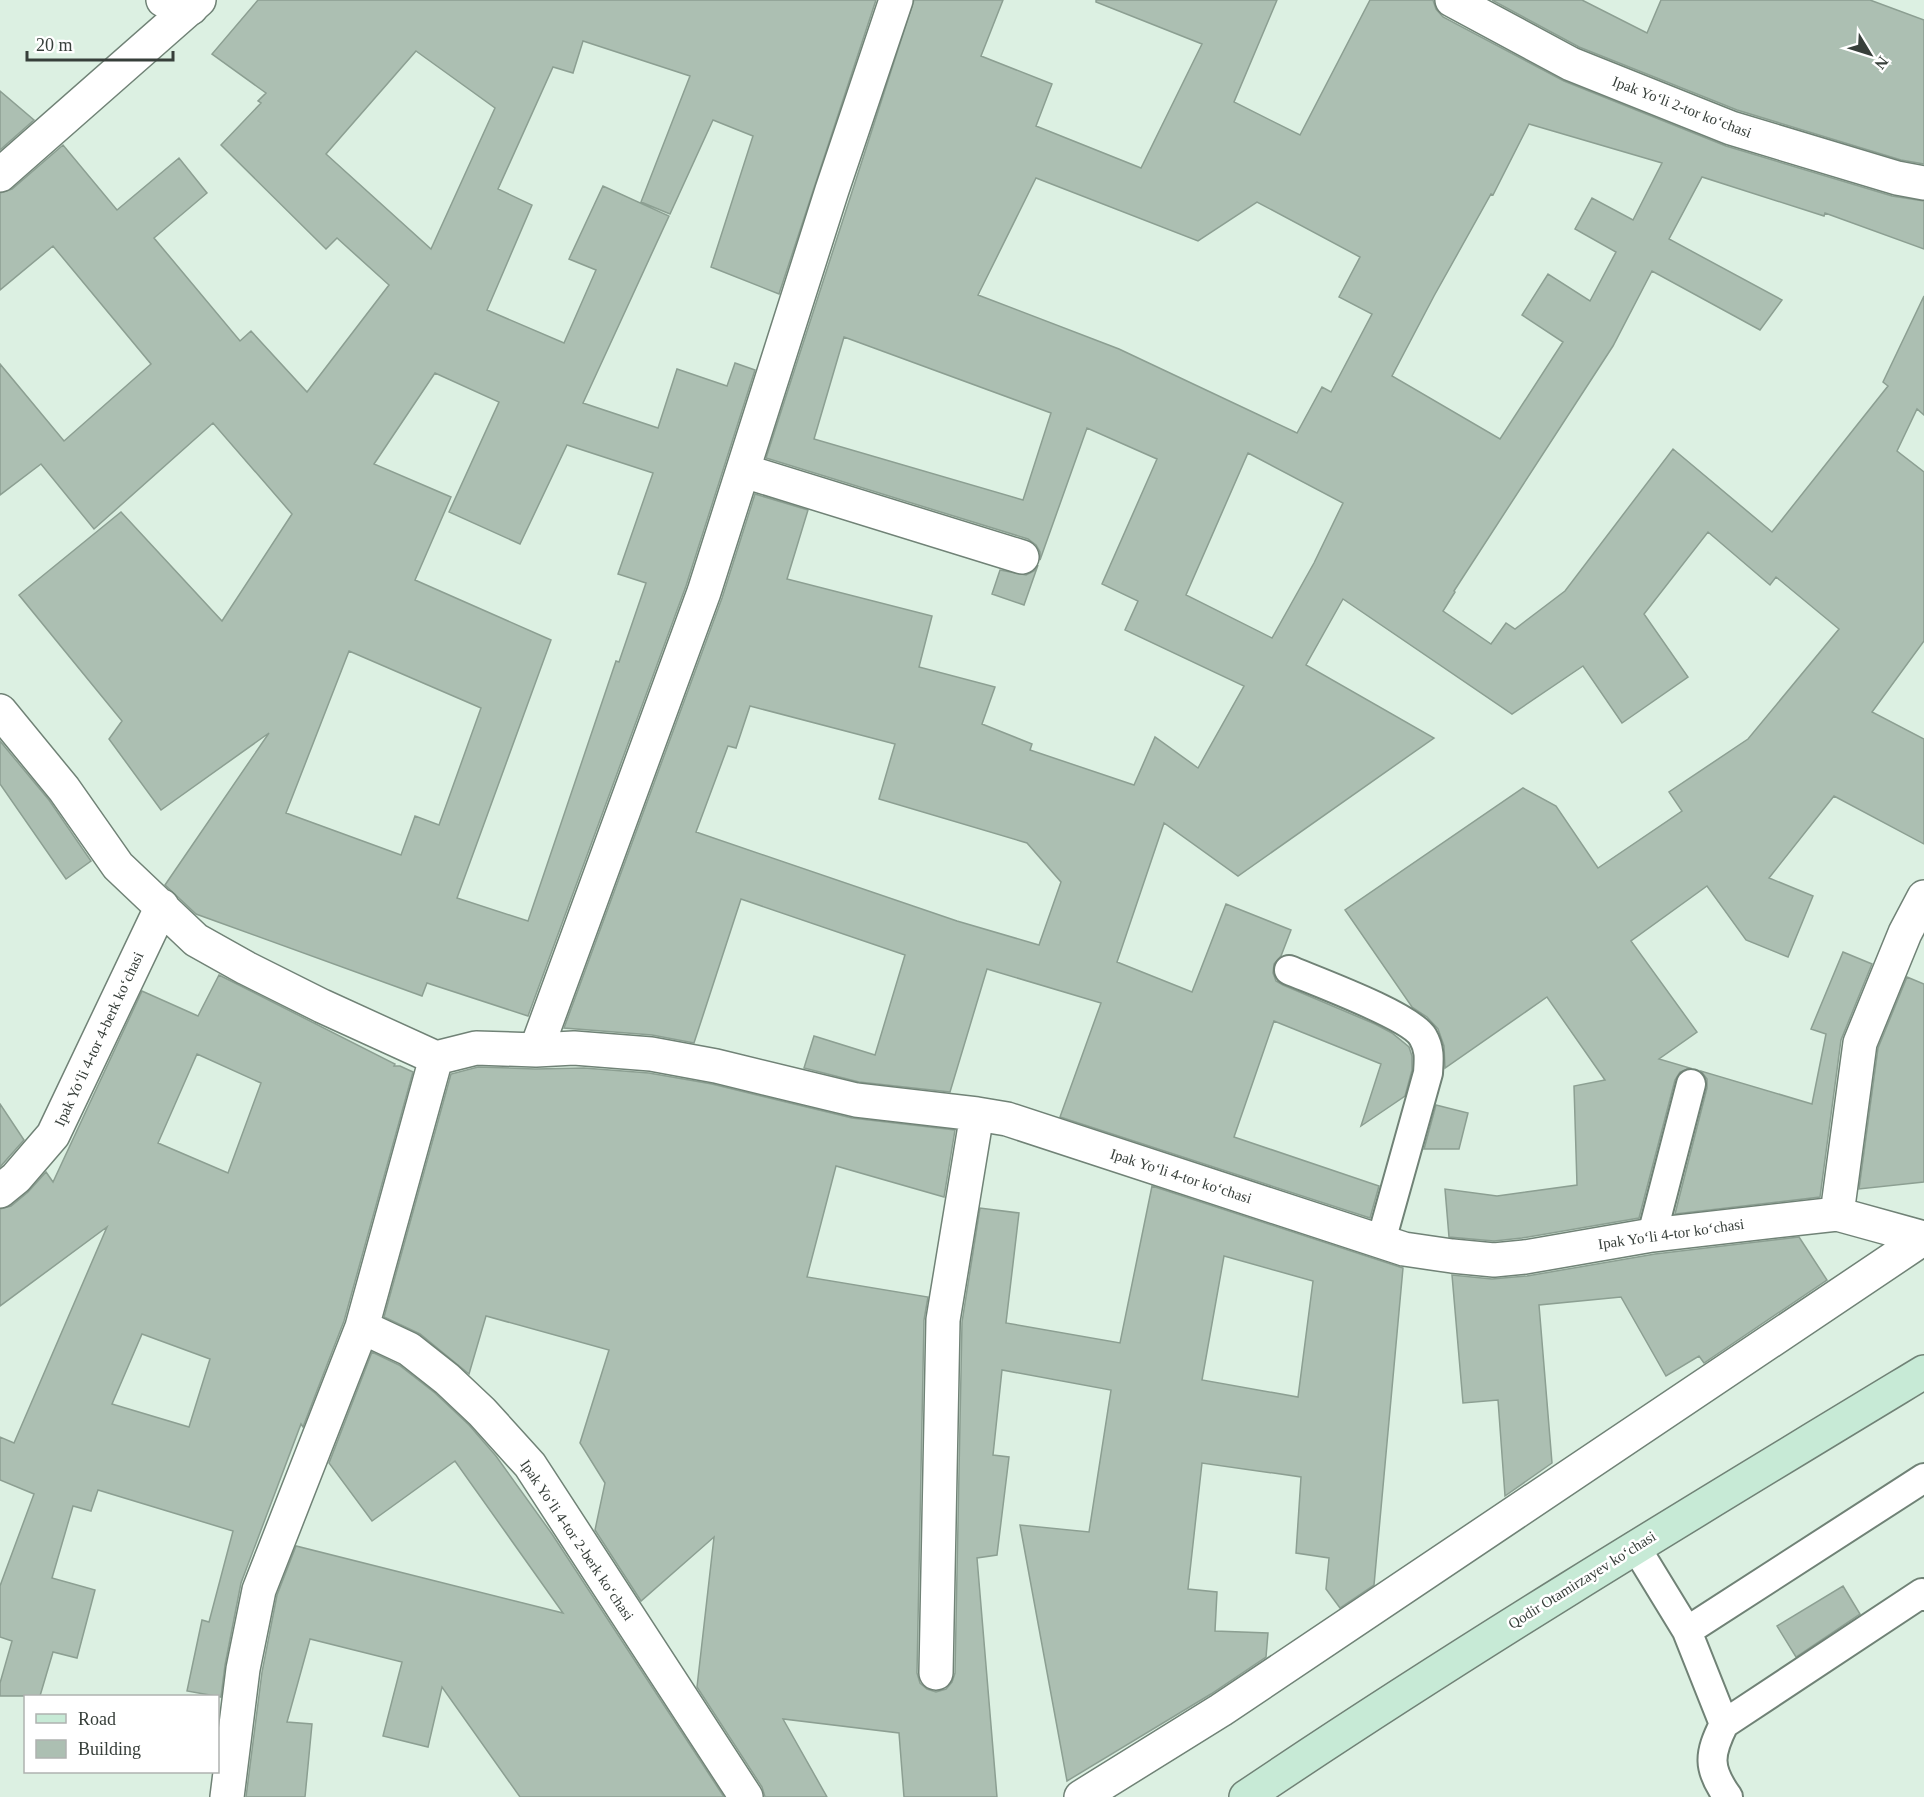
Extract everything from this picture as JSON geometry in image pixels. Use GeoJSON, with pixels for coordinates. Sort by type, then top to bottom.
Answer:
{"type":"FeatureCollection","features":[{"type":"Feature","properties":{"kind":"main road","name":"Qodir Otamirzayev koʻchasi"},"geometry":{"type":"LineString","coordinates":[[1246,1797],[1309,1754],[1635,1546],[1924,1372]]}},
{"type":"Feature","properties":{"kind":"street"},"geometry":{"type":"LineString","coordinates":[[536,1050],[704,592],[832,190],[896,0]]}},
{"type":"Feature","properties":{"kind":"street","name":"Ipak Yoʻli 2-tor koʻchasi"},"geometry":{"type":"LineString","coordinates":[[1452,0],[1571,64],[1731,128],[1897,178],[1924,183]]}},
{"type":"Feature","properties":{"kind":"street"},"geometry":{"type":"LineString","coordinates":[[0,175],[184,3]]}},
{"type":"Feature","properties":{"kind":"street"},"geometry":{"type":"LineString","coordinates":[[744,471],[1022,557]]}},
{"type":"Feature","properties":{"kind":"street"},"geometry":{"type":"LineString","coordinates":[[0,711],[64,789],[118,866],[196,940],[322,1006],[436,1058],[362,1327],[259,1590],[243,1669],[227,1797]]}},
{"type":"Feature","properties":{"kind":"street"},"geometry":{"type":"LineString","coordinates":[[1837,1214],[1860,1043],[1905,933],[1924,897]]}},
{"type":"Feature","properties":{"kind":"street","name":"Ipak Yoʻli 4-tor 4-berk koʻchasi"},"geometry":{"type":"LineString","coordinates":[[0,1191],[16,1178],[54,1135],[162,906]]}},
{"type":"Feature","properties":{"kind":"street","name":"Ipak Yoʻli 4-tor koʻchasi"},"geometry":{"type":"LineString","coordinates":[[436,1058],[476,1048],[536,1050],[574,1048],[651,1054],[716,1066],[855,1100],[1007,1119],[1404,1249],[1452,1256],[1494,1260],[1525,1257],[1652,1235],[1837,1214],[1924,1238]]}},
{"type":"Feature","properties":{"kind":"street"},"geometry":{"type":"LineString","coordinates":[[936,1672],[943,1320],[977,1114]]}},
{"type":"Feature","properties":{"kind":"street"},"geometry":{"type":"LineString","coordinates":[[1082,1797],[1221,1710],[1924,1238]]}},
{"type":"Feature","properties":{"kind":"street","name":"Ipak Yoʻli 4-tor 2-berk koʻchasi"},"geometry":{"type":"LineString","coordinates":[[362,1327],[409,1349],[447,1379],[482,1412],[530,1465],[746,1797]]}},
{"type":"Feature","properties":{"kind":"lane"},"geometry":{"type":"LineString","coordinates":[[1289,970],[1401,1018],[1422,1034],[1429,1052],[1428,1073],[1381,1241]]}},
{"type":"Feature","properties":{"kind":"lane"},"geometry":{"type":"LineString","coordinates":[[1652,1235],[1691,1084]]}},
{"type":"Feature","properties":{"kind":"lane"},"geometry":{"type":"LineString","coordinates":[[1687,1631],[1924,1478]]}},
{"type":"Feature","properties":{"kind":"lane"},"geometry":{"type":"LineString","coordinates":[[1635,1546],[1687,1631],[1724,1724]]}},
{"type":"Feature","properties":{"kind":"lane"},"geometry":{"type":"LineString","coordinates":[[1726,1796],[1714,1773],[1712,1748],[1724,1724],[1922,1593],[1924,1596]]}},
{"type":"Feature","properties":{"kind":"building"},"geometry":{"type":"Polygon","coordinates":[[[258,0],[876,0],[779,294],[711,267],[753,136],[713,120],[670,214],[641,202],[690,76],[583,41],[573,73],[553,67],[498,189],[532,205],[487,310],[564,343],[596,270],[569,259],[603,186],[669,216],[583,403],[658,428],[677,369],[727,386],[735,363],[755,370],[686,586],[528,1016],[427,983],[422,996],[196,914],[165,885],[269,733],[161,810],[109,739],[122,721],[19,595],[121,512],[222,621],[292,514],[213,423],[94,529],[41,464],[0,495],[0,364],[64,441],[151,364],[53,246],[0,290],[0,193],[12,189],[63,145],[117,210],[179,158],[207,193],[154,238],[240,341],[251,331],[307,392],[389,285],[337,238],[326,249],[221,145],[261,103],[258,101],[266,93],[212,54],[258,0]],[[416,51],[326,154],[431,249],[495,108],[416,51]],[[435,373],[374,464],[451,497],[415,580],[551,640],[457,898],[528,921],[616,661],[619,662],[646,583],[618,574],[653,473],[567,445],[520,544],[449,512],[499,402],[435,373]],[[349,651],[286,813],[401,855],[415,816],[439,825],[481,708],[349,651]]]}},
{"type":"Feature","properties":{"kind":"building"},"geometry":{"type":"Polygon","coordinates":[[[914,0],[1003,0],[981,56],[1052,84],[1036,126],[1141,168],[1202,44],[1096,2],[1096,0],[1277,0],[1234,102],[1300,135],[1370,0],[1433,0],[1436,9],[1443,17],[1564,81],[1726,146],[1892,196],[1924,201],[1924,249],[1825,213],[1824,216],[1702,177],[1669,239],[1782,300],[1760,330],[1652,271],[1613,346],[1443,611],[1491,644],[1506,623],[1515,629],[1565,591],[1673,449],[1772,532],[1888,386],[1883,382],[1924,296],[1924,415],[1917,409],[1897,451],[1924,472],[1924,641],[1872,712],[1924,739],[1924,844],[1834,796],[1769,878],[1813,896],[1788,957],[1746,940],[1707,886],[1631,941],[1697,1032],[1659,1059],[1690,1068],[1680,1072],[1675,1080],[1639,1218],[1494,1241],[1449,1237],[1445,1189],[1497,1196],[1577,1185],[1574,1086],[1605,1080],[1547,997],[1445,1068],[1444,1046],[1438,1029],[1427,1017],[1412,1007],[1345,910],[1523,788],[1556,806],[1598,868],[1682,811],[1669,792],[1748,739],[1839,629],[1776,577],[1770,585],[1708,532],[1644,614],[1688,677],[1622,723],[1583,666],[1512,714],[1343,599],[1306,665],[1434,738],[1238,876],[1164,823],[1117,962],[1192,992],[1226,904],[1291,930],[1281,956],[1274,964],[1273,973],[1276,981],[1375,1024],[1392,1033],[1409,1047],[1412,1056],[1412,1070],[1405,1096],[1361,1126],[1381,1064],[1274,1021],[1234,1137],[1379,1186],[1370,1218],[1060,1117],[1101,1003],[987,969],[950,1092],[859,1082],[804,1068],[814,1036],[875,1055],[905,955],[741,899],[694,1043],[652,1035],[564,1028],[722,598],[755,494],[808,510],[787,579],[932,616],[919,667],[995,687],[982,724],[1032,744],[1030,750],[1134,785],[1155,737],[1198,768],[1244,686],[1125,630],[1138,601],[1102,584],[1157,459],[1087,428],[1040,560],[1040,552],[1036,545],[1028,539],[766,458],[914,0]],[[1529,124],[1493,195],[1491,194],[1434,296],[1392,376],[1500,439],[1563,342],[1522,315],[1548,274],[1590,301],[1616,252],[1575,229],[1592,198],[1633,220],[1662,163],[1529,124]],[[1036,178],[978,295],[1119,349],[1297,433],[1322,387],[1331,392],[1372,314],[1339,297],[1360,257],[1257,202],[1198,241],[1036,178]],[[844,337],[814,439],[1023,500],[1051,413],[844,337]],[[1248,453],[1186,595],[1272,638],[1314,563],[1343,503],[1248,453]],[[750,706],[736,748],[728,746],[696,832],[957,921],[1039,945],[1061,882],[1027,843],[879,799],[895,744],[750,706]]]}},
{"type":"Feature","properties":{"kind":"building"},"geometry":{"type":"Polygon","coordinates":[[[1492,0],[1582,0],[1647,33],[1661,0],[1870,0],[1924,20],[1924,164],[1901,160],[1737,110],[1579,47],[1492,0]]]}},
{"type":"Feature","properties":{"kind":"building"},"geometry":{"type":"Polygon","coordinates":[[[0,91],[34,120],[0,150],[0,91]]]}},
{"type":"Feature","properties":{"kind":"building"},"geometry":{"type":"Polygon","coordinates":[[[1038,565],[1024,605],[992,594],[1000,570],[1026,575],[1034,571],[1038,565]]]}},
{"type":"Feature","properties":{"kind":"building"},"geometry":{"type":"Polygon","coordinates":[[[0,741],[49,800],[91,861],[66,879],[0,784],[0,741]]]}},
{"type":"Feature","properties":{"kind":"building"},"geometry":{"type":"Polygon","coordinates":[[[1843,952],[1872,964],[1841,1040],[1820,1197],[1675,1214],[1707,1088],[1707,1079],[1701,1071],[1812,1104],[1826,1034],[1811,1029],[1843,952]]]}},
{"type":"Feature","properties":{"kind":"building"},"geometry":{"type":"Polygon","coordinates":[[[219,975],[395,1064],[394,1066],[400,1066],[413,1072],[344,1321],[303,1427],[301,1424],[241,1583],[221,1697],[187,1691],[202,1620],[209,1622],[233,1531],[98,1490],[91,1511],[73,1506],[52,1578],[95,1590],[77,1658],[53,1652],[40,1695],[0,1696],[0,1683],[12,1641],[0,1637],[0,1586],[34,1494],[0,1480],[0,1437],[14,1443],[107,1227],[0,1306],[0,1209],[11,1206],[28,1192],[46,1172],[53,1182],[142,991],[198,1016],[219,975]],[[197,1054],[158,1143],[228,1173],[261,1083],[197,1054]],[[142,1334],[112,1404],[189,1427],[210,1359],[142,1334]]]}},
{"type":"Feature","properties":{"kind":"building"},"geometry":{"type":"Polygon","coordinates":[[[1907,977],[1924,984],[1924,1182],[1859,1189],[1878,1048],[1907,977]]]}},
{"type":"Feature","properties":{"kind":"building"},"geometry":{"type":"Polygon","coordinates":[[[478,1067],[584,1068],[649,1073],[712,1084],[852,1118],[955,1130],[944,1197],[836,1166],[807,1277],[928,1297],[924,1320],[917,1673],[920,1683],[927,1689],[936,1692],[946,1689],[955,1673],[962,1322],[980,1208],[1019,1213],[1006,1323],[1120,1343],[1152,1186],[1403,1268],[1374,1585],[1340,1608],[1326,1589],[1329,1558],[1296,1553],[1301,1477],[1202,1463],[1188,1589],[1217,1592],[1215,1631],[1268,1633],[1266,1657],[1211,1694],[1067,1781],[1020,1525],[1089,1532],[1111,1390],[1002,1370],[993,1455],[1009,1457],[997,1555],[977,1558],[997,1797],[904,1797],[899,1733],[783,1719],[827,1797],[765,1797],[762,1787],[697,1687],[714,1537],[641,1601],[595,1530],[605,1483],[580,1443],[609,1350],[486,1316],[469,1374],[420,1334],[384,1317],[451,1074],[478,1067]],[[1224,1256],[1202,1380],[1298,1397],[1313,1281],[1224,1256]]]}},
{"type":"Feature","properties":{"kind":"building"},"geometry":{"type":"Polygon","coordinates":[[[0,1104],[24,1140],[0,1167],[0,1104]]]}},
{"type":"Feature","properties":{"kind":"building"},"geometry":{"type":"Polygon","coordinates":[[[1436,1105],[1468,1113],[1459,1149],[1424,1149],[1436,1105]]]}},
{"type":"Feature","properties":{"kind":"building"},"geometry":{"type":"Polygon","coordinates":[[[1799,1237],[1827,1280],[1704,1363],[1699,1356],[1666,1376],[1621,1297],[1539,1305],[1552,1463],[1505,1496],[1498,1400],[1463,1403],[1452,1275],[1492,1279],[1527,1276],[1655,1254],[1799,1237]]]}},
{"type":"Feature","properties":{"kind":"building"},"geometry":{"type":"Polygon","coordinates":[[[372,1352],[399,1365],[435,1393],[469,1425],[496,1456],[552,1534],[724,1797],[520,1797],[442,1687],[428,1747],[383,1736],[402,1662],[310,1639],[287,1722],[312,1724],[305,1797],[246,1797],[262,1672],[277,1595],[296,1546],[563,1613],[455,1461],[372,1521],[329,1463],[372,1352]]]}},
{"type":"Feature","properties":{"kind":"building"},"geometry":{"type":"Polygon","coordinates":[[[1843,1586],[1860,1614],[1796,1657],[1777,1626],[1843,1586]]]}}]}
